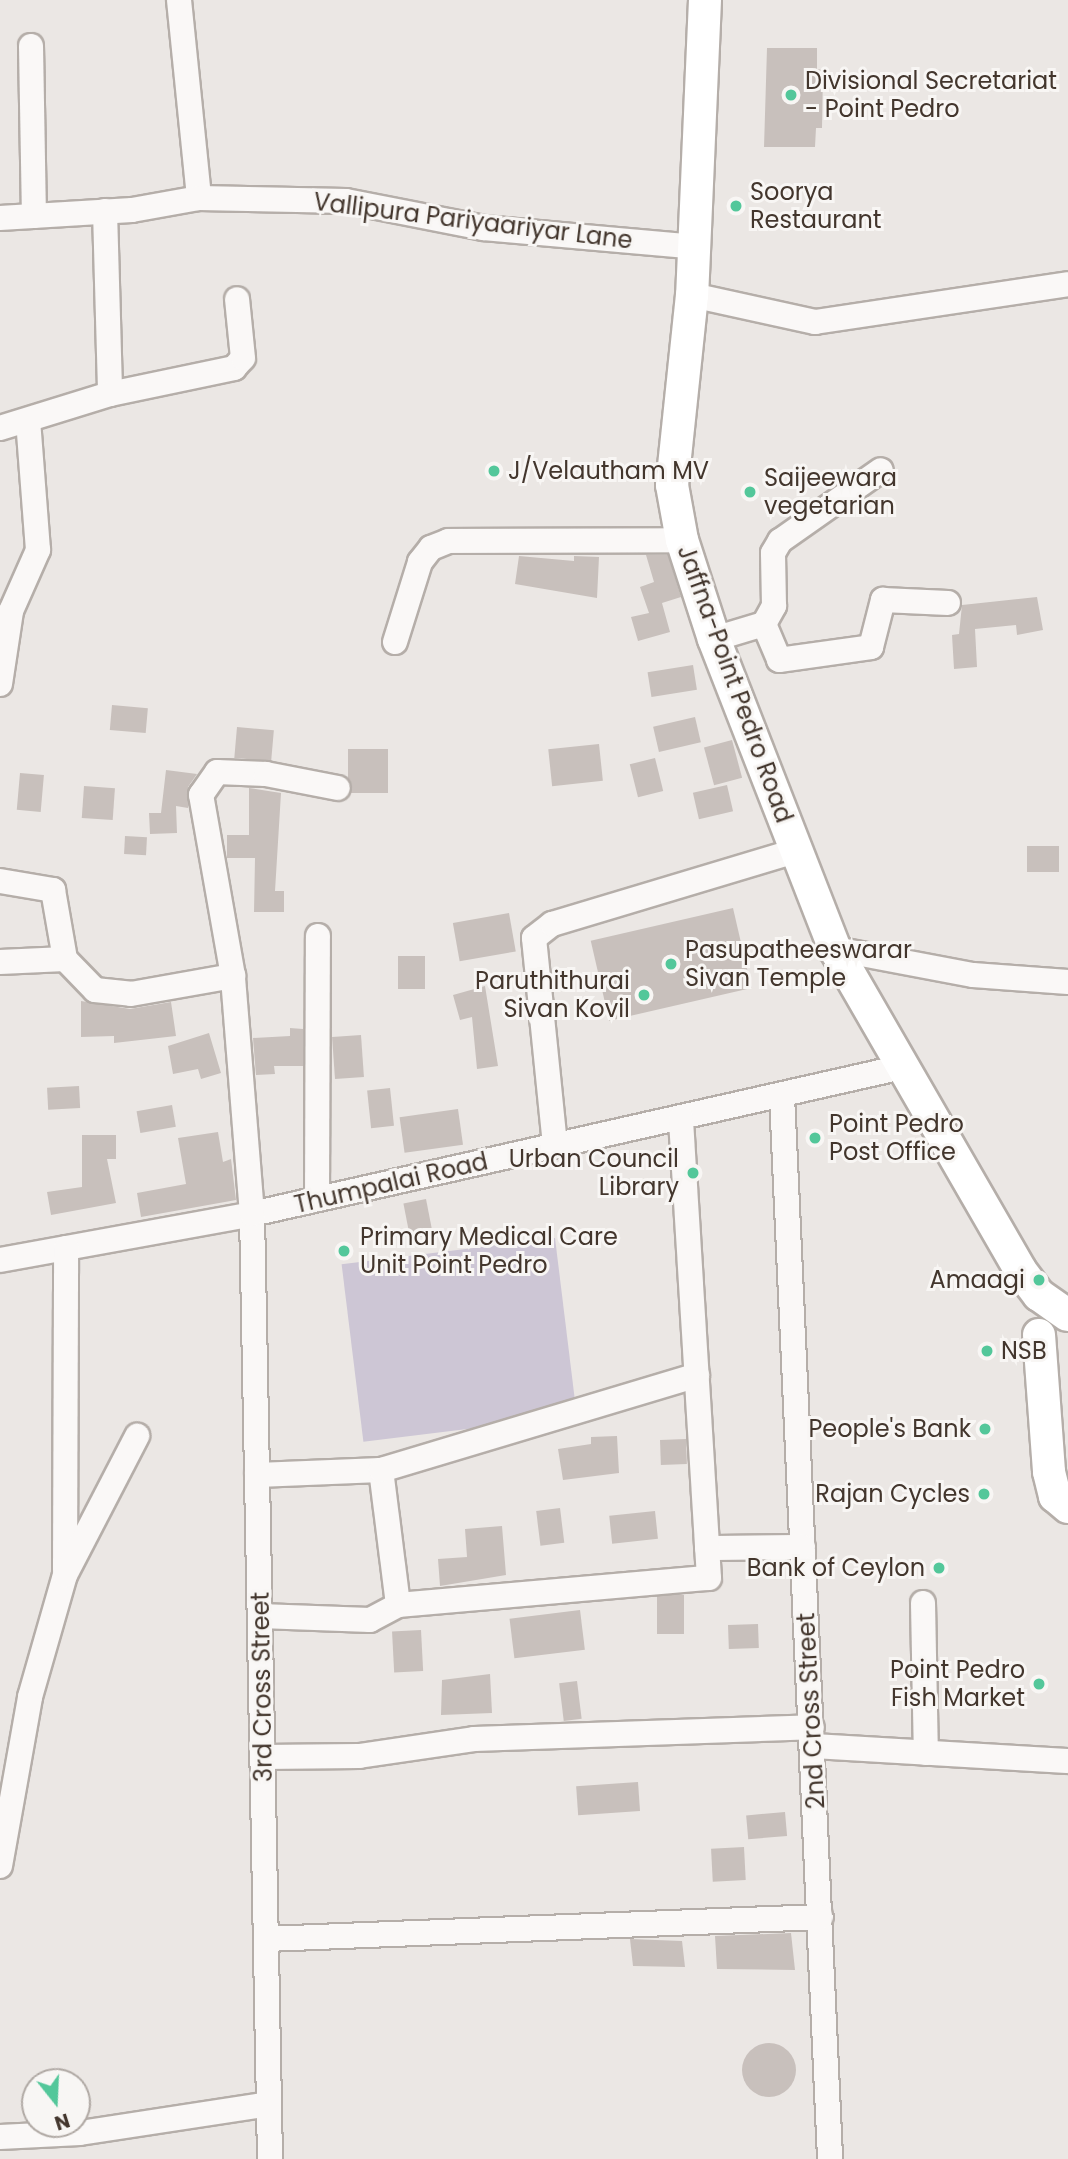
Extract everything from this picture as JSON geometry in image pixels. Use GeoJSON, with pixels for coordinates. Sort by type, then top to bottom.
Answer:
{"type":"FeatureCollection","features":[{"type":"Feature","properties":{"kind":"main road","name":"Jaffna-Point Pedro Road"},"geometry":{"type":"LineString","coordinates":[[705,0],[692,295],[672,485],[682,540],[714,639],[835,949],[1020,1270],[1054,1340],[1049,1472],[1055,1496],[1068,1507]]}},
{"type":"Feature","properties":{"kind":"main road","name":"Jaffna-Point Pedro Road"},"geometry":{"type":"LineString","coordinates":[[1020,1270],[1040,1295],[1068,1315]]}},
{"type":"Feature","properties":{"kind":"street"},"geometry":{"type":"LineString","coordinates":[[179,0],[199,198]]}},
{"type":"Feature","properties":{"kind":"street"},"geometry":{"type":"LineString","coordinates":[[30,46],[34,216]]}},
{"type":"Feature","properties":{"kind":"street","name":"Vallipura Pariyaariyar Lane"},"geometry":{"type":"LineString","coordinates":[[0,218],[105,211],[199,198],[345,201],[484,228],[695,247]]}},
{"type":"Feature","properties":{"kind":"street"},"geometry":{"type":"LineString","coordinates":[[105,211],[110,394]]}},
{"type":"Feature","properties":{"kind":"street"},"geometry":{"type":"LineString","coordinates":[[692,295],[815,322],[1068,284]]}},
{"type":"Feature","properties":{"kind":"street"},"geometry":{"type":"LineString","coordinates":[[0,428],[110,394],[234,368],[243,358],[237,299]]}},
{"type":"Feature","properties":{"kind":"street"},"geometry":{"type":"LineString","coordinates":[[0,684],[11,611],[38,550],[28,421]]}},
{"type":"Feature","properties":{"kind":"street"},"geometry":{"type":"LineString","coordinates":[[714,639],[764,624],[774,606],[773,553],[780,541],[881,470]]}},
{"type":"Feature","properties":{"kind":"street"},"geometry":{"type":"LineString","coordinates":[[396,642],[420,562],[431,548],[448,541],[682,540]]}},
{"type":"Feature","properties":{"kind":"street"},"geometry":{"type":"LineString","coordinates":[[764,624],[778,659],[804,657],[871,648],[883,600],[948,603]]}},
{"type":"Feature","properties":{"kind":"street","name":"3rd Cross Street"},"geometry":{"type":"LineString","coordinates":[[270,2159],[252,1214],[233,976],[201,795],[208,779],[217,772],[266,774],[338,788]]}},
{"type":"Feature","properties":{"kind":"street"},"geometry":{"type":"LineString","coordinates":[[555,1145],[534,938],[552,924],[795,851]]}},
{"type":"Feature","properties":{"kind":"street"},"geometry":{"type":"LineString","coordinates":[[0,881],[52,890],[65,959],[94,990],[131,994],[233,976]]}},
{"type":"Feature","properties":{"kind":"street"},"geometry":{"type":"LineString","coordinates":[[317,1199],[318,936]]}},
{"type":"Feature","properties":{"kind":"street"},"geometry":{"type":"LineString","coordinates":[[835,949],[973,975],[1068,982]]}},
{"type":"Feature","properties":{"kind":"street"},"geometry":{"type":"LineString","coordinates":[[0,962],[65,959]]}},
{"type":"Feature","properties":{"kind":"street","name":"Thumpalai Road"},"geometry":{"type":"LineString","coordinates":[[0,1260],[252,1214],[902,1067]]}},
{"type":"Feature","properties":{"kind":"street","name":"2nd Cross Street"},"geometry":{"type":"LineString","coordinates":[[782,1096],[830,2159]]}},
{"type":"Feature","properties":{"kind":"street"},"geometry":{"type":"LineString","coordinates":[[260,1616],[370,1620],[398,1605],[709,1578],[681,1118]]}},
{"type":"Feature","properties":{"kind":"street"},"geometry":{"type":"LineString","coordinates":[[65,1575],[66,1248]]}},
{"type":"Feature","properties":{"kind":"street"},"geometry":{"type":"LineString","coordinates":[[257,1475],[381,1470],[697,1375]]}},
{"type":"Feature","properties":{"kind":"street"},"geometry":{"type":"LineString","coordinates":[[0,1866],[30,1697],[65,1575],[138,1436]]}},
{"type":"Feature","properties":{"kind":"street"},"geometry":{"type":"LineString","coordinates":[[381,1470],[398,1605]]}},
{"type":"Feature","properties":{"kind":"street"},"geometry":{"type":"LineString","coordinates":[[707,1548],[803,1547]]}},
{"type":"Feature","properties":{"kind":"street"},"geometry":{"type":"LineString","coordinates":[[923,1603],[926,1753]]}},
{"type":"Feature","properties":{"kind":"street"},"geometry":{"type":"LineString","coordinates":[[263,1758],[359,1756],[474,1739],[812,1737],[926,1753],[1068,1761]]}},
{"type":"Feature","properties":{"kind":"street"},"geometry":{"type":"LineString","coordinates":[[266,1939],[821,1917]]}},
{"type":"Feature","properties":{"kind":"street"},"geometry":{"type":"LineString","coordinates":[[0,2137],[80,2133],[269,2104]]}},
{"type":"Feature","properties":{"kind":"shaded area"},"geometry":{"type":"Polygon","coordinates":[[[555,1238],[577,1416],[363,1442],[342,1264],[555,1238]]]}},
{"type":"Feature","properties":{"kind":"building","name":"Divisional Secretariat - Point Pedro"},"geometry":{"type":"Polygon","coordinates":[[[767,48],[817,48],[817,69],[823,70],[822,128],[816,128],[815,147],[764,147],[767,48]]]}},
{"type":"Feature","properties":{"kind":"building"},"geometry":{"type":"Polygon","coordinates":[[[646,555],[668,555],[681,597],[662,603],[670,632],[638,641],[631,617],[649,613],[640,587],[654,582],[646,555]]]}},
{"type":"Feature","properties":{"kind":"building"},"geometry":{"type":"Polygon","coordinates":[[[519,556],[574,561],[574,556],[599,557],[597,598],[515,584],[519,556]]]}},
{"type":"Feature","properties":{"kind":"building"},"geometry":{"type":"Polygon","coordinates":[[[1037,597],[1043,630],[1017,635],[1016,625],[975,629],[977,667],[954,669],[952,635],[959,634],[962,605],[1037,597]]]}},
{"type":"Feature","properties":{"kind":"building"},"geometry":{"type":"Polygon","coordinates":[[[693,665],[697,690],[651,697],[648,672],[693,665]]]}},
{"type":"Feature","properties":{"kind":"building"},"geometry":{"type":"Polygon","coordinates":[[[112,705],[148,708],[146,733],[110,730],[112,705]]]}},
{"type":"Feature","properties":{"kind":"building"},"geometry":{"type":"Polygon","coordinates":[[[695,717],[701,742],[659,752],[653,727],[695,717]]]}},
{"type":"Feature","properties":{"kind":"building"},"geometry":{"type":"Polygon","coordinates":[[[237,727],[274,730],[271,761],[234,758],[237,727]]]}},
{"type":"Feature","properties":{"kind":"building"},"geometry":{"type":"Polygon","coordinates":[[[732,740],[742,778],[714,785],[704,748],[732,740]]]}},
{"type":"Feature","properties":{"kind":"building"},"geometry":{"type":"Polygon","coordinates":[[[599,744],[603,781],[552,786],[548,749],[599,744]]]}},
{"type":"Feature","properties":{"kind":"building"},"geometry":{"type":"Polygon","coordinates":[[[348,749],[388,749],[388,793],[348,793],[348,749]]]}},
{"type":"Feature","properties":{"kind":"building"},"geometry":{"type":"Polygon","coordinates":[[[655,758],[663,791],[638,797],[630,764],[655,758]]]}},
{"type":"Feature","properties":{"kind":"building"},"geometry":{"type":"Polygon","coordinates":[[[166,770],[197,774],[188,787],[188,808],[176,806],[177,833],[150,834],[149,813],[161,813],[166,770]]]}},
{"type":"Feature","properties":{"kind":"building"},"geometry":{"type":"Polygon","coordinates":[[[20,773],[44,775],[41,812],[17,810],[20,773]]]}},
{"type":"Feature","properties":{"kind":"building"},"geometry":{"type":"Polygon","coordinates":[[[727,785],[733,811],[699,819],[693,793],[727,785]]]}},
{"type":"Feature","properties":{"kind":"building"},"geometry":{"type":"Polygon","coordinates":[[[84,786],[115,788],[113,820],[82,818],[84,786]]]}},
{"type":"Feature","properties":{"kind":"building"},"geometry":{"type":"Polygon","coordinates":[[[249,788],[281,793],[275,891],[284,891],[284,912],[254,912],[255,858],[227,858],[227,835],[249,835],[249,788]]]}},
{"type":"Feature","properties":{"kind":"building"},"geometry":{"type":"Polygon","coordinates":[[[125,836],[147,837],[146,855],[124,854],[125,836]]]}},
{"type":"Feature","properties":{"kind":"building"},"geometry":{"type":"Polygon","coordinates":[[[1027,846],[1059,846],[1059,872],[1027,872],[1027,846]]]}},
{"type":"Feature","properties":{"kind":"building","name":"Pasupatheeswarar Sivan Temple"},"geometry":{"type":"Polygon","coordinates":[[[733,908],[751,988],[609,1021],[591,941],[733,908]]]}},
{"type":"Feature","properties":{"kind":"building"},"geometry":{"type":"Polygon","coordinates":[[[509,913],[516,951],[460,961],[453,923],[509,913]]]}},
{"type":"Feature","properties":{"kind":"building"},"geometry":{"type":"Polygon","coordinates":[[[398,956],[425,956],[425,989],[398,989],[398,956]]]}},
{"type":"Feature","properties":{"kind":"building"},"geometry":{"type":"Polygon","coordinates":[[[485,986],[498,1066],[477,1069],[472,1017],[460,1020],[453,995],[485,986]]]}},
{"type":"Feature","properties":{"kind":"building"},"geometry":{"type":"Polygon","coordinates":[[[81,1001],[130,1009],[171,1002],[176,1036],[114,1043],[114,1036],[81,1037],[81,1001]]]}},
{"type":"Feature","properties":{"kind":"building"},"geometry":{"type":"Polygon","coordinates":[[[290,1028],[303,1029],[303,1066],[274,1066],[275,1074],[256,1075],[253,1038],[290,1036],[290,1028]]]}},
{"type":"Feature","properties":{"kind":"building"},"geometry":{"type":"Polygon","coordinates":[[[209,1033],[221,1073],[201,1079],[198,1069],[173,1074],[168,1046],[209,1033]]]}},
{"type":"Feature","properties":{"kind":"building"},"geometry":{"type":"Polygon","coordinates":[[[361,1035],[364,1077],[335,1079],[332,1037],[361,1035]]]}},
{"type":"Feature","properties":{"kind":"building"},"geometry":{"type":"Polygon","coordinates":[[[79,1086],[80,1108],[48,1110],[47,1088],[79,1086]]]}},
{"type":"Feature","properties":{"kind":"building"},"geometry":{"type":"Polygon","coordinates":[[[390,1088],[394,1126],[371,1128],[367,1090],[390,1088]]]}},
{"type":"Feature","properties":{"kind":"building"},"geometry":{"type":"Polygon","coordinates":[[[172,1105],[176,1127],[140,1133],[137,1111],[172,1105]]]}},
{"type":"Feature","properties":{"kind":"building"},"geometry":{"type":"Polygon","coordinates":[[[458,1109],[463,1145],[405,1153],[400,1117],[458,1109]]]}},
{"type":"Feature","properties":{"kind":"building"},"geometry":{"type":"Polygon","coordinates":[[[218,1132],[223,1162],[231,1159],[236,1200],[141,1217],[137,1193],[186,1184],[178,1138],[218,1132]]]}},
{"type":"Feature","properties":{"kind":"building"},"geometry":{"type":"Polygon","coordinates":[[[82,1135],[116,1135],[116,1159],[107,1159],[116,1203],[51,1215],[47,1192],[82,1187],[82,1135]]]}},
{"type":"Feature","properties":{"kind":"building"},"geometry":{"type":"Polygon","coordinates":[[[426,1199],[433,1234],[410,1239],[403,1203],[426,1199]]]}},
{"type":"Feature","properties":{"kind":"building"},"geometry":{"type":"Polygon","coordinates":[[[617,1436],[619,1473],[563,1480],[558,1449],[591,1444],[591,1437],[617,1436]]]}},
{"type":"Feature","properties":{"kind":"building"},"geometry":{"type":"Polygon","coordinates":[[[686,1439],[687,1464],[661,1465],[660,1440],[686,1439]]]}},
{"type":"Feature","properties":{"kind":"building"},"geometry":{"type":"Polygon","coordinates":[[[560,1508],[564,1543],[540,1546],[536,1511],[560,1508]]]}},
{"type":"Feature","properties":{"kind":"building"},"geometry":{"type":"Polygon","coordinates":[[[655,1511],[658,1539],[612,1544],[609,1516],[655,1511]]]}},
{"type":"Feature","properties":{"kind":"building"},"geometry":{"type":"Polygon","coordinates":[[[502,1526],[506,1575],[440,1586],[438,1559],[467,1557],[465,1529],[502,1526]]]}},
{"type":"Feature","properties":{"kind":"building"},"geometry":{"type":"Polygon","coordinates":[[[657,1595],[684,1595],[684,1634],[657,1634],[657,1595]]]}},
{"type":"Feature","properties":{"kind":"building"},"geometry":{"type":"Polygon","coordinates":[[[580,1610],[585,1650],[514,1658],[510,1619],[580,1610]]]}},
{"type":"Feature","properties":{"kind":"building"},"geometry":{"type":"Polygon","coordinates":[[[758,1624],[759,1648],[729,1649],[728,1625],[758,1624]]]}},
{"type":"Feature","properties":{"kind":"building"},"geometry":{"type":"Polygon","coordinates":[[[421,1630],[423,1671],[394,1672],[392,1632],[421,1630]]]}},
{"type":"Feature","properties":{"kind":"building"},"geometry":{"type":"Polygon","coordinates":[[[490,1674],[492,1713],[441,1715],[442,1680],[490,1674]]]}},
{"type":"Feature","properties":{"kind":"building"},"geometry":{"type":"Polygon","coordinates":[[[577,1681],[582,1719],[564,1721],[559,1683],[577,1681]]]}},
{"type":"Feature","properties":{"kind":"building"},"geometry":{"type":"Polygon","coordinates":[[[638,1782],[640,1811],[578,1815],[576,1786],[638,1782]]]}},
{"type":"Feature","properties":{"kind":"building"},"geometry":{"type":"Polygon","coordinates":[[[785,1812],[787,1836],[748,1839],[746,1815],[785,1812]]]}},
{"type":"Feature","properties":{"kind":"building"},"geometry":{"type":"Polygon","coordinates":[[[744,1847],[746,1880],[713,1882],[711,1849],[744,1847]]]}},
{"type":"Feature","properties":{"kind":"building"},"geometry":{"type":"Polygon","coordinates":[[[791,1933],[795,1970],[717,1969],[715,1936],[791,1933]]]}},
{"type":"Feature","properties":{"kind":"building"},"geometry":{"type":"Polygon","coordinates":[[[630,1939],[682,1941],[685,1967],[633,1966],[630,1939]]]}},
{"type":"Feature","properties":{"kind":"building"},"geometry":{"type":"Polygon","coordinates":[[[774,2043],[784,2047],[792,2055],[796,2070],[792,2085],[784,2093],[764,2097],[754,2093],[746,2085],[742,2065],[746,2055],[754,2047],[774,2043]]]}},
{"type":"Feature","properties":{"kind":"place","name":"Divisional Secretariat - Point Pedro"},"geometry":{"type":"Point","coordinates":[791,95]}},
{"type":"Feature","properties":{"kind":"place","name":"Soorya Restaurant"},"geometry":{"type":"Point","coordinates":[736,206]}},
{"type":"Feature","properties":{"kind":"place","name":"J/Velautham MV"},"geometry":{"type":"Point","coordinates":[494,471]}},
{"type":"Feature","properties":{"kind":"place","name":"Saijeewara vegetarian"},"geometry":{"type":"Point","coordinates":[750,492]}},
{"type":"Feature","properties":{"kind":"place","name":"Pasupatheeswarar Sivan Temple"},"geometry":{"type":"Point","coordinates":[671,964]}},
{"type":"Feature","properties":{"kind":"place","name":"Paruthithurai Sivan Kovil"},"geometry":{"type":"Point","coordinates":[644,995]}},
{"type":"Feature","properties":{"kind":"place","name":"Point Pedro Post Office"},"geometry":{"type":"Point","coordinates":[815,1138]}},
{"type":"Feature","properties":{"kind":"place","name":"Urban Council Library"},"geometry":{"type":"Point","coordinates":[693,1173]}},
{"type":"Feature","properties":{"kind":"place","name":"Primary Medical Care Unit Point Pedro"},"geometry":{"type":"Point","coordinates":[344,1251]}},
{"type":"Feature","properties":{"kind":"place","name":"Amaagi"},"geometry":{"type":"Point","coordinates":[1039,1280]}},
{"type":"Feature","properties":{"kind":"place","name":"NSB"},"geometry":{"type":"Point","coordinates":[987,1351]}},
{"type":"Feature","properties":{"kind":"place","name":"People's Bank"},"geometry":{"type":"Point","coordinates":[985,1429]}},
{"type":"Feature","properties":{"kind":"place","name":"Rajan Cycles"},"geometry":{"type":"Point","coordinates":[984,1494]}},
{"type":"Feature","properties":{"kind":"place","name":"Bank of Ceylon"},"geometry":{"type":"Point","coordinates":[939,1568]}},
{"type":"Feature","properties":{"kind":"place","name":"Point Pedro Fish Market"},"geometry":{"type":"Point","coordinates":[1039,1684]}}]}
